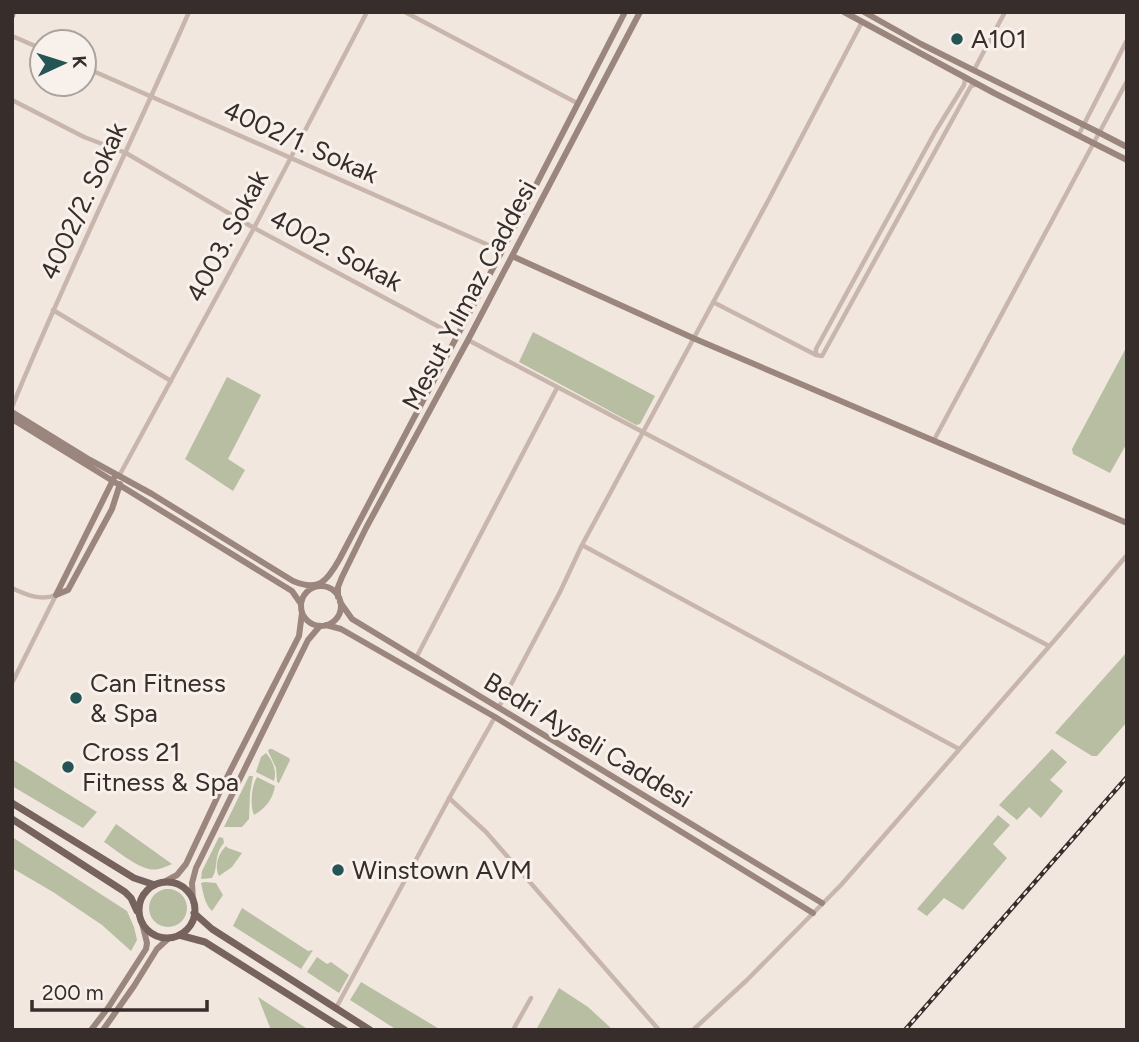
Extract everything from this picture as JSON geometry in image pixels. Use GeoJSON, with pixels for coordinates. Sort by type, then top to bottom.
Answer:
{"type":"FeatureCollection","features":[{"type":"Feature","properties":{"kind":"main road","name":"Mesut Yılmaz Caddesi"},"geometry":{"type":"LineString","coordinates":[[315,586],[325,580],[335,567],[625,12]]}},
{"type":"Feature","properties":{"kind":"main road","name":"Mesut Yılmaz Caddesi"},"geometry":{"type":"LineString","coordinates":[[339,599],[338,587],[366,528],[640,12]]}},
{"type":"Feature","properties":{"kind":"main road"},"geometry":{"type":"LineString","coordinates":[[844,12],[1127,160]]}},
{"type":"Feature","properties":{"kind":"main road"},"geometry":{"type":"LineString","coordinates":[[866,13],[921,44],[1127,147]]}},
{"type":"Feature","properties":{"kind":"main road"},"geometry":{"type":"LineString","coordinates":[[512,256],[693,338],[1127,523]]}},
{"type":"Feature","properties":{"kind":"main road"},"geometry":{"type":"LineString","coordinates":[[12,409],[118,477],[120,486],[112,509],[68,590],[57,595]]}},
{"type":"Feature","properties":{"kind":"main road"},"geometry":{"type":"LineString","coordinates":[[12,419],[152,494],[293,581],[304,586],[330,588],[339,599],[339,614],[336,619],[323,625],[308,640],[196,868],[192,883],[194,913],[190,926],[179,935],[169,938],[157,949],[103,1030]]}},
{"type":"Feature","properties":{"kind":"main road"},"geometry":{"type":"LineString","coordinates":[[57,595],[118,477]]}},
{"type":"Feature","properties":{"kind":"main road"},"geometry":{"type":"LineString","coordinates":[[120,486],[292,591],[301,604]]}},
{"type":"Feature","properties":{"kind":"main road"},"geometry":{"type":"LineString","coordinates":[[139,915],[142,897],[148,890],[177,875],[186,864],[299,636],[301,604],[304,595],[315,586]]}},
{"type":"Feature","properties":{"kind":"main road","name":"Bedri Ayseli Caddesi"},"geometry":{"type":"LineString","coordinates":[[339,599],[352,619],[822,903]]}},
{"type":"Feature","properties":{"kind":"main road"},"geometry":{"type":"LineString","coordinates":[[302,613],[309,622],[323,625]]}},
{"type":"Feature","properties":{"kind":"main road","name":"Bedri Ayseli Caddesi"},"geometry":{"type":"LineString","coordinates":[[323,625],[341,629],[495,717],[813,913]]}},
{"type":"Feature","properties":{"kind":"main road"},"geometry":{"type":"LineString","coordinates":[[12,803],[134,878],[155,885]]}},
{"type":"Feature","properties":{"kind":"main road"},"geometry":{"type":"LineString","coordinates":[[12,819],[125,892],[131,898],[142,923],[146,949],[91,1030]]}},
{"type":"Feature","properties":{"kind":"main road"},"geometry":{"type":"LineString","coordinates":[[164,882],[182,886],[193,901]]}},
{"type":"Feature","properties":{"kind":"main road"},"geometry":{"type":"LineString","coordinates":[[194,913],[212,929],[370,1030]]}},
{"type":"Feature","properties":{"kind":"main road"},"geometry":{"type":"LineString","coordinates":[[142,923],[153,934],[169,938]]}},
{"type":"Feature","properties":{"kind":"main road"},"geometry":{"type":"LineString","coordinates":[[179,935],[205,942],[345,1030]]}},
{"type":"Feature","properties":{"kind":"street","name":"4002/2. Sokak"},"geometry":{"type":"LineString","coordinates":[[12,409],[53,310],[189,12]]}},
{"type":"Feature","properties":{"kind":"street","name":"4003. Sokak"},"geometry":{"type":"LineString","coordinates":[[118,477],[254,228],[367,12]]}},
{"type":"Feature","properties":{"kind":"street"},"geometry":{"type":"LineString","coordinates":[[405,12],[577,103]]}},
{"type":"Feature","properties":{"kind":"street"},"geometry":{"type":"LineString","coordinates":[[974,70],[1004,12]]}},
{"type":"Feature","properties":{"kind":"street"},"geometry":{"type":"LineString","coordinates":[[499,707],[582,545],[862,22]]}},
{"type":"Feature","properties":{"kind":"street"},"geometry":{"type":"LineString","coordinates":[[1079,134],[1127,40]]}},
{"type":"Feature","properties":{"kind":"street","name":"4002/1. Sokak"},"geometry":{"type":"LineString","coordinates":[[98,73],[502,251]]}},
{"type":"Feature","properties":{"kind":"street"},"geometry":{"type":"LineString","coordinates":[[816,355],[816,349],[964,85],[962,76]]}},
{"type":"Feature","properties":{"kind":"street"},"geometry":{"type":"LineString","coordinates":[[934,440],[1127,81]]}},
{"type":"Feature","properties":{"kind":"street"},"geometry":{"type":"LineString","coordinates":[[713,302],[822,356],[971,86],[978,84]]}},
{"type":"Feature","properties":{"kind":"street","name":"4002. Sokak"},"geometry":{"type":"LineString","coordinates":[[12,100],[83,136],[126,153],[254,228],[456,336]]}},
{"type":"Feature","properties":{"kind":"street"},"geometry":{"type":"LineString","coordinates":[[53,310],[171,381]]}},
{"type":"Feature","properties":{"kind":"street"},"geometry":{"type":"LineString","coordinates":[[468,340],[1049,646]]}},
{"type":"Feature","properties":{"kind":"street"},"geometry":{"type":"LineString","coordinates":[[416,658],[558,388]]}},
{"type":"Feature","properties":{"kind":"street"},"geometry":{"type":"LineString","coordinates":[[582,545],[959,749]]}},
{"type":"Feature","properties":{"kind":"street"},"geometry":{"type":"LineString","coordinates":[[693,1030],[747,980],[841,884],[1127,555]]}},
{"type":"Feature","properties":{"kind":"street"},"geometry":{"type":"LineString","coordinates":[[12,588],[37,598],[57,595]]}},
{"type":"Feature","properties":{"kind":"street"},"geometry":{"type":"LineString","coordinates":[[12,683],[57,595]]}},
{"type":"Feature","properties":{"kind":"street"},"geometry":{"type":"LineString","coordinates":[[336,1008],[495,717]]}},
{"type":"Feature","properties":{"kind":"street"},"geometry":{"type":"LineString","coordinates":[[449,798],[486,832],[659,1030]]}},
{"type":"Feature","properties":{"kind":"street"},"geometry":{"type":"LineString","coordinates":[[513,1030],[531,998]]}},
{"type":"Feature","properties":{"kind":"green space"},"geometry":{"type":"Polygon","coordinates":[[[533,332],[655,396],[640,424],[636,425],[519,362],[533,332]]]}},
{"type":"Feature","properties":{"kind":"green space"},"geometry":{"type":"Polygon","coordinates":[[[1127,346],[1127,443],[1110,473],[1073,454],[1072,449],[1127,346]]]}},
{"type":"Feature","properties":{"kind":"green space"},"geometry":{"type":"Polygon","coordinates":[[[227,377],[261,395],[228,459],[245,470],[233,491],[185,459],[227,377]]]}},
{"type":"Feature","properties":{"kind":"green space"},"geometry":{"type":"Polygon","coordinates":[[[1127,652],[1127,722],[1097,756],[1092,756],[1055,733],[1127,652]]]}},
{"type":"Feature","properties":{"kind":"green space"},"geometry":{"type":"Polygon","coordinates":[[[269,749],[290,760],[279,783],[277,782],[276,768],[269,749]]]}},
{"type":"Feature","properties":{"kind":"green space"},"geometry":{"type":"Polygon","coordinates":[[[1052,749],[1067,762],[1050,780],[1063,791],[1041,818],[1029,807],[1017,820],[999,805],[1052,749]]]}},
{"type":"Feature","properties":{"kind":"green space"},"geometry":{"type":"Polygon","coordinates":[[[266,753],[274,766],[274,781],[256,772],[261,757],[266,753]]]}},
{"type":"Feature","properties":{"kind":"green space"},"geometry":{"type":"Polygon","coordinates":[[[12,759],[97,812],[83,828],[12,786],[12,759]]]}},
{"type":"Feature","properties":{"kind":"green space"},"geometry":{"type":"Polygon","coordinates":[[[249,776],[253,776],[249,819],[242,827],[224,827],[249,776]]]}},
{"type":"Feature","properties":{"kind":"green space"},"geometry":{"type":"Polygon","coordinates":[[[257,777],[275,786],[268,803],[254,815],[252,796],[257,777]]]}},
{"type":"Feature","properties":{"kind":"green space"},"geometry":{"type":"Polygon","coordinates":[[[998,815],[1010,825],[993,844],[1007,858],[963,910],[944,898],[927,916],[917,909],[998,815]]]}},
{"type":"Feature","properties":{"kind":"green space"},"geometry":{"type":"Polygon","coordinates":[[[116,824],[172,864],[149,869],[104,842],[116,824]]]}},
{"type":"Feature","properties":{"kind":"green space"},"geometry":{"type":"Polygon","coordinates":[[[12,837],[127,911],[137,940],[131,951],[102,925],[12,868],[12,837]]]}},
{"type":"Feature","properties":{"kind":"green space"},"geometry":{"type":"Polygon","coordinates":[[[219,837],[223,838],[224,843],[218,852],[214,874],[212,878],[201,879],[202,871],[219,837]]]}},
{"type":"Feature","properties":{"kind":"green space"},"geometry":{"type":"Polygon","coordinates":[[[226,846],[242,853],[232,867],[219,876],[218,860],[226,846]]]}},
{"type":"Feature","properties":{"kind":"green space"},"geometry":{"type":"Polygon","coordinates":[[[201,883],[216,883],[223,895],[212,911],[201,883]]]}},
{"type":"Feature","properties":{"kind":"green space"},"geometry":{"type":"Polygon","coordinates":[[[168,889],[182,894],[187,908],[182,922],[168,927],[154,922],[149,908],[154,894],[168,889]]]}},
{"type":"Feature","properties":{"kind":"green space"},"geometry":{"type":"Polygon","coordinates":[[[242,908],[308,951],[313,950],[301,969],[233,926],[242,908]]]}},
{"type":"Feature","properties":{"kind":"green space"},"geometry":{"type":"Polygon","coordinates":[[[317,957],[327,964],[331,962],[349,975],[339,993],[307,972],[317,957]]]}},
{"type":"Feature","properties":{"kind":"green space"},"geometry":{"type":"Polygon","coordinates":[[[361,982],[441,1030],[397,1030],[350,1000],[361,982]]]}},
{"type":"Feature","properties":{"kind":"green space"},"geometry":{"type":"Polygon","coordinates":[[[559,988],[588,1007],[613,1030],[536,1030],[559,988]]]}},
{"type":"Feature","properties":{"kind":"green space"},"geometry":{"type":"Polygon","coordinates":[[[258,997],[309,1030],[271,1030],[258,997]]]}},
{"type":"Feature","properties":{"kind":"railway"},"geometry":{"type":"LineString","coordinates":[[905,1030],[1127,777]]}},
{"type":"Feature","properties":{"kind":"place","name":"A101"},"geometry":{"type":"Point","coordinates":[957,39]}},
{"type":"Feature","properties":{"kind":"place","name":"Can Fitness & Spa"},"geometry":{"type":"Point","coordinates":[76,698]}},
{"type":"Feature","properties":{"kind":"place","name":"Cross 21 Fitness & Spa"},"geometry":{"type":"Point","coordinates":[68,767]}},
{"type":"Feature","properties":{"kind":"place","name":"Winstown AVM"},"geometry":{"type":"Point","coordinates":[338,870]}}]}
